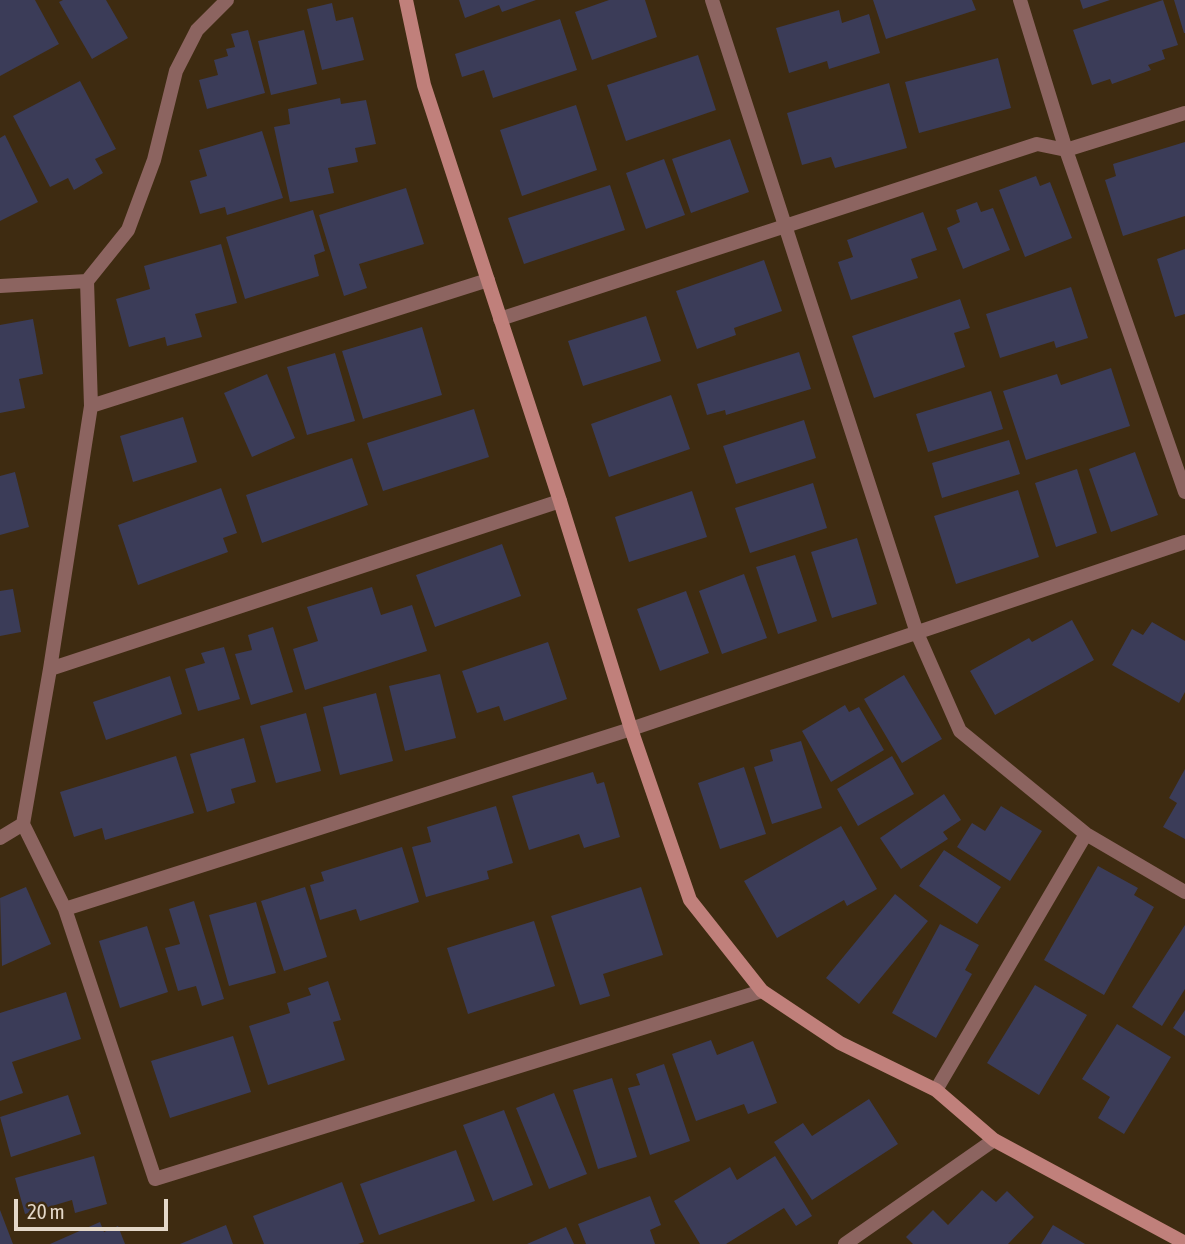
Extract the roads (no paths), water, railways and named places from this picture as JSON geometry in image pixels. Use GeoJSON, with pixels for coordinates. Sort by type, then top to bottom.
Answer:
{"type":"FeatureCollection","features":[{"type":"Feature","properties":{"kind":"street"},"geometry":{"type":"LineString","coordinates":[[227,0],[197,30],[176,71],[154,160],[128,230],[87,281],[91,406],[23,824],[65,909],[155,1180],[762,991]]}},
{"type":"Feature","properties":{"kind":"street"},"geometry":{"type":"LineString","coordinates":[[406,0],[424,85],[560,501],[631,729],[690,900],[762,991],[840,1043],[936,1090],[994,1140],[1185,1243]]}},
{"type":"Feature","properties":{"kind":"street"},"geometry":{"type":"LineString","coordinates":[[712,0],[917,633],[960,731],[1086,834],[1185,892]]}},
{"type":"Feature","properties":{"kind":"street"},"geometry":{"type":"LineString","coordinates":[[1020,0],[1066,150],[1185,492]]}},
{"type":"Feature","properties":{"kind":"street"},"geometry":{"type":"LineString","coordinates":[[500,319],[1037,144],[1066,150],[1185,113]]}},
{"type":"Feature","properties":{"kind":"street"},"geometry":{"type":"LineString","coordinates":[[91,406],[488,280]]}},
{"type":"Feature","properties":{"kind":"street"},"geometry":{"type":"LineString","coordinates":[[0,286],[87,281]]}},
{"type":"Feature","properties":{"kind":"street"},"geometry":{"type":"LineString","coordinates":[[50,669],[560,501]]}},
{"type":"Feature","properties":{"kind":"street"},"geometry":{"type":"LineString","coordinates":[[65,909],[631,729],[1185,542]]}},
{"type":"Feature","properties":{"kind":"street"},"geometry":{"type":"LineString","coordinates":[[0,838],[23,824]]}},
{"type":"Feature","properties":{"kind":"street"},"geometry":{"type":"LineString","coordinates":[[936,1090],[1086,834]]}},
{"type":"Feature","properties":{"kind":"street"},"geometry":{"type":"LineString","coordinates":[[845,1244],[994,1140]]}}]}
